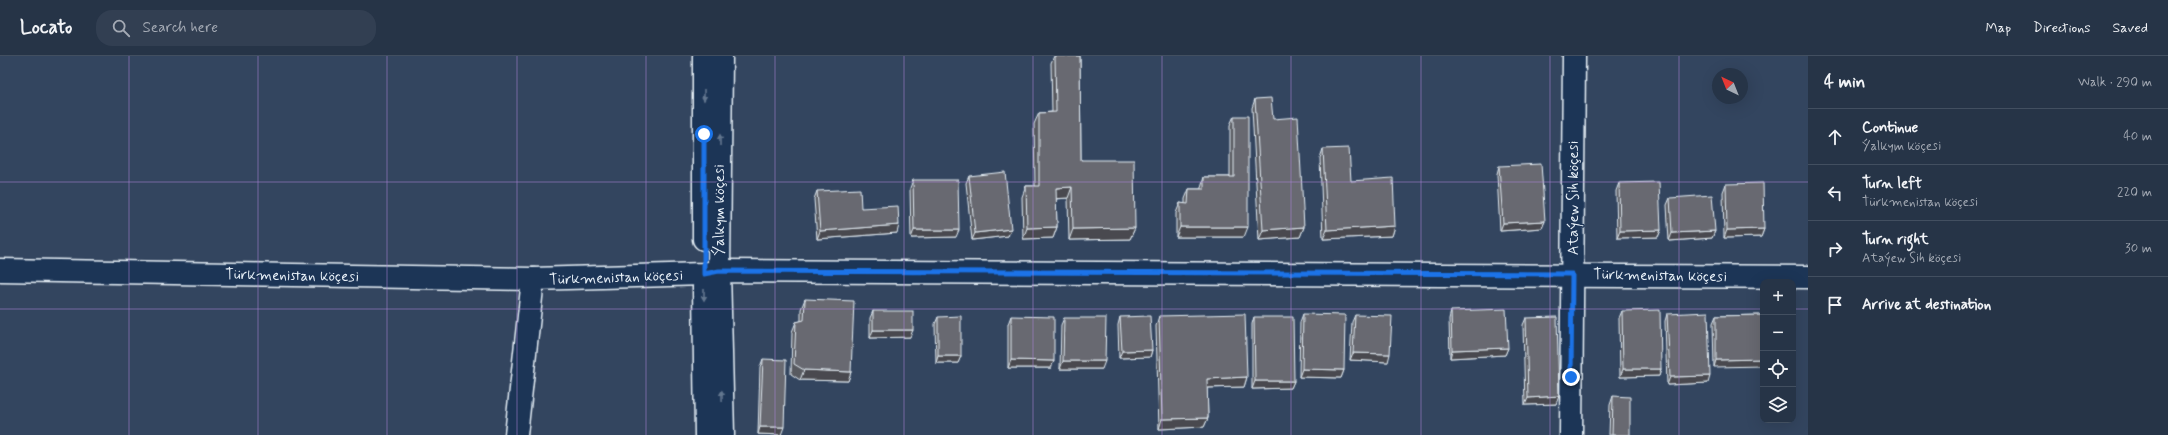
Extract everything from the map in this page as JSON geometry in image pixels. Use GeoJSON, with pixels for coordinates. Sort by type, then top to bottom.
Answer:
{"type":"FeatureCollection","features":[{"type":"Feature","properties":{"kind":"street","name":"Ýalkym köçesi"},"geometry":{"type":"LineString","coordinates":[[704,56],[712,272],[723,435]]}},
{"type":"Feature","properties":{"kind":"street","name":"Ýalkym köçesi"},"geometry":{"type":"LineString","coordinates":[[706,435],[721,56]]}},
{"type":"Feature","properties":{"kind":"street","name":"Ataýew Sih köçesi"},"geometry":{"type":"LineString","coordinates":[[1571,435],[1574,56]]}},
{"type":"Feature","properties":{"kind":"street","name":"Türkmenistan köçesi"},"geometry":{"type":"LineString","coordinates":[[0,270],[533,279],[712,272],[1572,274],[1808,277]]}},
{"type":"Feature","properties":{"kind":"street"},"geometry":{"type":"LineString","coordinates":[[516,435],[533,279]]}},
{"type":"Feature","properties":{"kind":"building"},"geometry":{"type":"Polygon","coordinates":[[[1055,56],[1080,56],[1081,160],[1134,160],[1135,228],[1073,229],[1072,187],[1056,188],[1057,227],[1027,228],[1026,186],[1039,186],[1039,113],[1056,112],[1055,56]]]}},
{"type":"Feature","properties":{"kind":"building"},"geometry":{"type":"Polygon","coordinates":[[[1271,98],[1273,119],[1298,117],[1304,227],[1263,230],[1255,99],[1271,98]]]}},
{"type":"Feature","properties":{"kind":"building"},"geometry":{"type":"Polygon","coordinates":[[[1234,116],[1248,116],[1248,227],[1180,227],[1180,203],[1188,204],[1189,189],[1204,189],[1204,177],[1234,177],[1234,116]]]}},
{"type":"Feature","properties":{"kind":"building"},"geometry":{"type":"Polygon","coordinates":[[[1349,148],[1351,181],[1393,178],[1395,226],[1327,230],[1323,149],[1349,148]]]}},
{"type":"Feature","properties":{"kind":"building"},"geometry":{"type":"Polygon","coordinates":[[[1541,164],[1545,221],[1503,223],[1499,166],[1541,164]]]}},
{"type":"Feature","properties":{"kind":"building"},"geometry":{"type":"Polygon","coordinates":[[[1005,172],[1011,229],[975,233],[969,176],[1005,172]]]}},
{"type":"Feature","properties":{"kind":"building"},"geometry":{"type":"Polygon","coordinates":[[[913,180],[958,180],[959,230],[914,230],[913,180]]]}},
{"type":"Feature","properties":{"kind":"building"},"geometry":{"type":"Polygon","coordinates":[[[1659,182],[1661,230],[1620,231],[1619,183],[1659,182]]]}},
{"type":"Feature","properties":{"kind":"building"},"geometry":{"type":"Polygon","coordinates":[[[1763,183],[1764,229],[1727,230],[1726,184],[1763,183]]]}},
{"type":"Feature","properties":{"kind":"building"},"geometry":{"type":"Polygon","coordinates":[[[860,189],[861,208],[898,206],[899,225],[820,231],[817,191],[860,189]]]}},
{"type":"Feature","properties":{"kind":"building"},"geometry":{"type":"Polygon","coordinates":[[[1712,195],[1715,231],[1672,233],[1670,198],[1712,195]]]}},
{"type":"Feature","properties":{"kind":"building"},"geometry":{"type":"Polygon","coordinates":[[[805,299],[854,301],[851,372],[804,370],[794,364],[796,322],[804,320],[805,299]]]}},
{"type":"Feature","properties":{"kind":"building"},"geometry":{"type":"Polygon","coordinates":[[[1506,309],[1508,348],[1452,350],[1451,311],[1506,309]]]}},
{"type":"Feature","properties":{"kind":"building"},"geometry":{"type":"Polygon","coordinates":[[[1660,310],[1661,369],[1623,369],[1622,311],[1660,310]]]}},
{"type":"Feature","properties":{"kind":"building"},"geometry":{"type":"Polygon","coordinates":[[[873,311],[913,311],[913,330],[873,330],[873,311]]]}},
{"type":"Feature","properties":{"kind":"building"},"geometry":{"type":"Polygon","coordinates":[[[1708,312],[1710,376],[1670,377],[1667,314],[1708,312]]]}},
{"type":"Feature","properties":{"kind":"building"},"geometry":{"type":"Polygon","coordinates":[[[1245,314],[1247,377],[1207,379],[1208,418],[1162,419],[1159,316],[1245,314]]]}},
{"type":"Feature","properties":{"kind":"building"},"geometry":{"type":"Polygon","coordinates":[[[1303,314],[1345,315],[1344,370],[1302,369],[1303,314]]]}},
{"type":"Feature","properties":{"kind":"building"},"geometry":{"type":"Polygon","coordinates":[[[1355,315],[1392,316],[1390,354],[1353,353],[1355,315]]]}},
{"type":"Feature","properties":{"kind":"building"},"geometry":{"type":"Polygon","coordinates":[[[1760,315],[1760,359],[1716,360],[1716,316],[1760,315]]]}},
{"type":"Feature","properties":{"kind":"building"},"geometry":{"type":"Polygon","coordinates":[[[961,316],[961,356],[938,356],[938,317],[961,316]]]}},
{"type":"Feature","properties":{"kind":"building"},"geometry":{"type":"Polygon","coordinates":[[[1011,316],[1054,317],[1054,361],[1011,360],[1011,316]]]}},
{"type":"Feature","properties":{"kind":"building"},"geometry":{"type":"Polygon","coordinates":[[[1150,316],[1152,350],[1122,351],[1120,317],[1150,316]]]}},
{"type":"Feature","properties":{"kind":"building"},"geometry":{"type":"Polygon","coordinates":[[[1254,317],[1293,317],[1294,381],[1255,381],[1254,317]]]}},
{"type":"Feature","properties":{"kind":"building"},"geometry":{"type":"Polygon","coordinates":[[[1557,317],[1559,396],[1528,398],[1526,318],[1557,317]]]}},
{"type":"Feature","properties":{"kind":"building"},"geometry":{"type":"Polygon","coordinates":[[[1064,318],[1106,318],[1105,361],[1063,361],[1064,318]]]}},
{"type":"Feature","properties":{"kind":"building"},"geometry":{"type":"Polygon","coordinates":[[[763,359],[786,360],[784,427],[760,427],[763,359]]]}},
{"type":"Feature","properties":{"kind":"building"},"geometry":{"type":"Polygon","coordinates":[[[1613,396],[1630,397],[1630,435],[1612,435],[1613,396]]]}},
{"type":"Feature","properties":{"kind":"route"},"geometry":{"type":"LineString","coordinates":[[704,134],[704,274],[719,271],[1572,274],[1571,377]]}}]}
